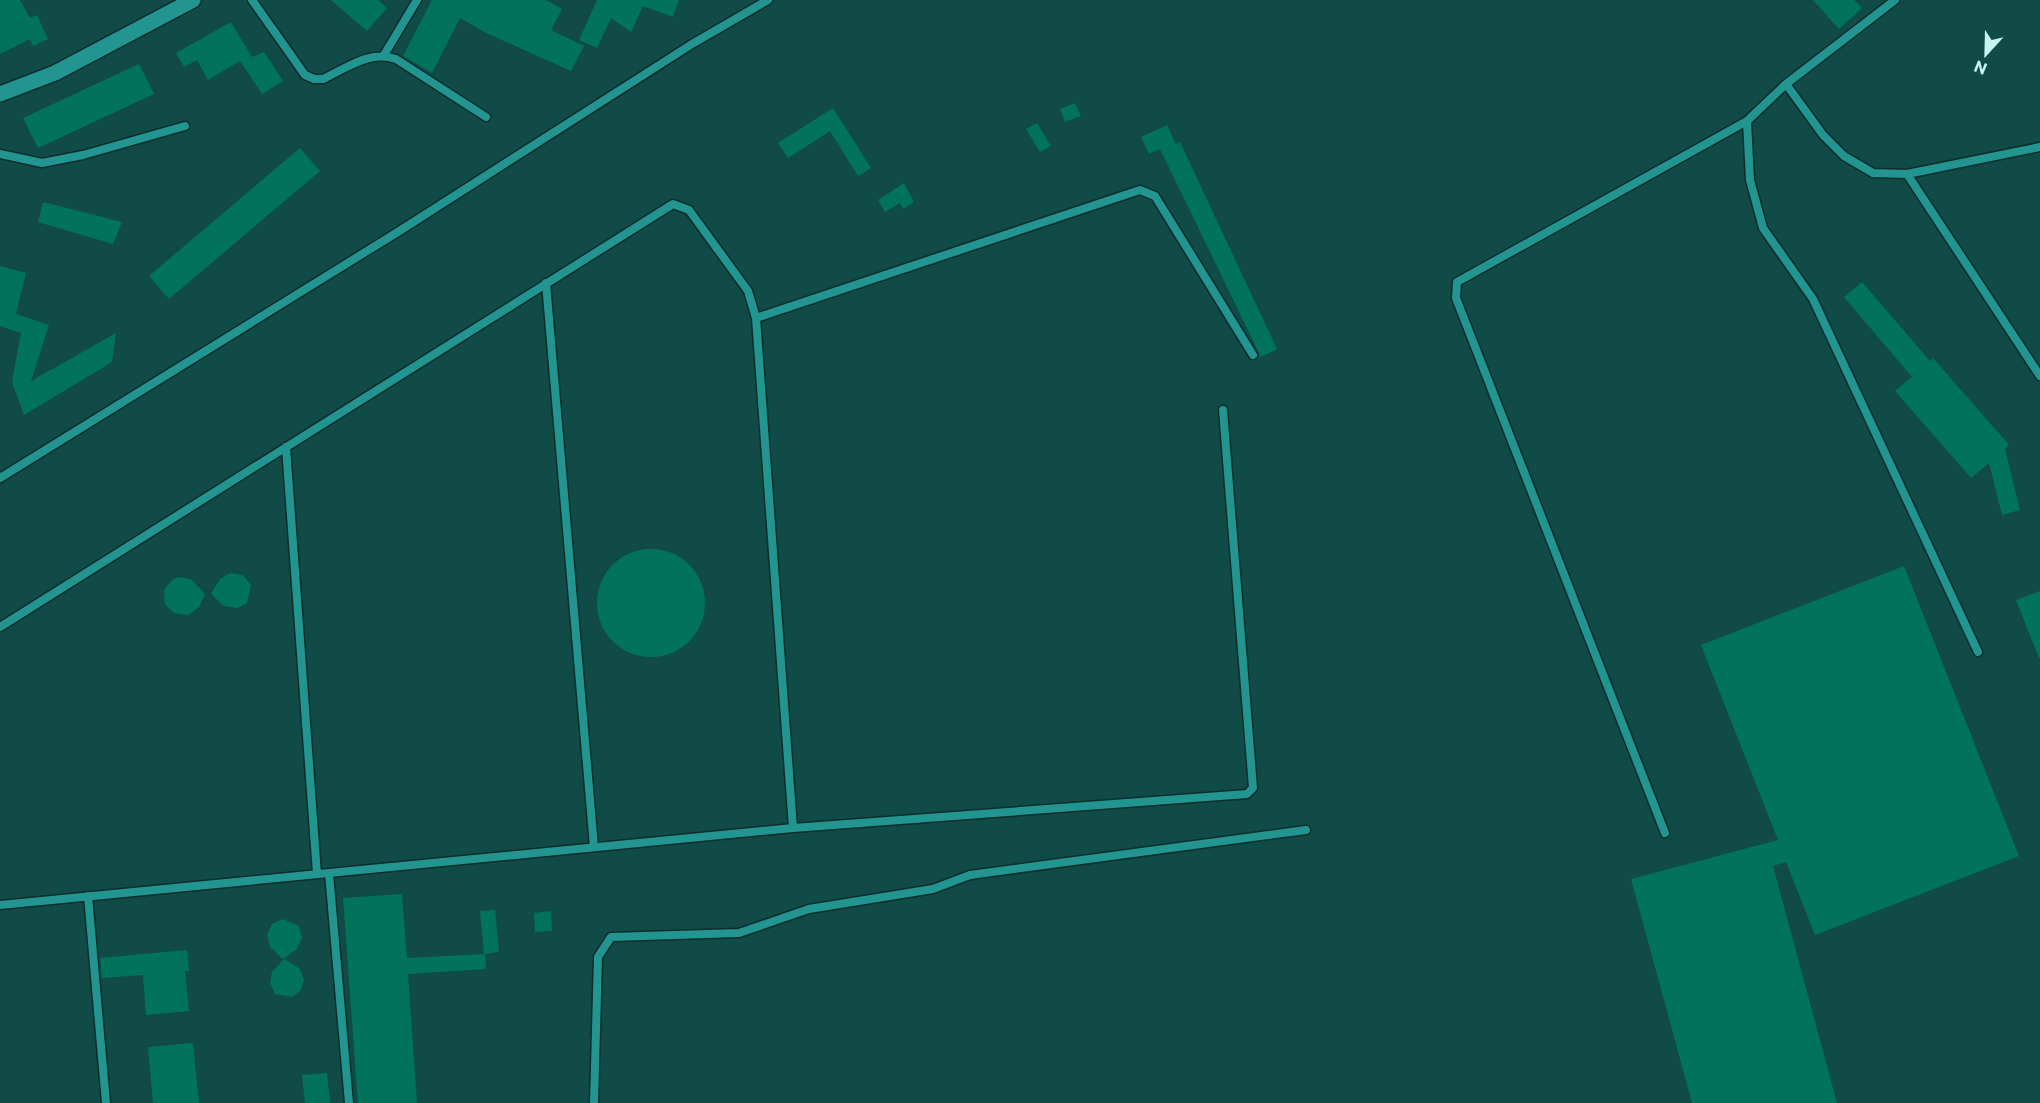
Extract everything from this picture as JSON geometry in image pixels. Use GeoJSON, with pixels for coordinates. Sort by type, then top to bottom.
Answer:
{"type":"FeatureCollection","features":[{"type":"Feature","properties":{"kind":"street"},"geometry":{"type":"LineString","coordinates":[[0,94],[55,73],[193,0]]}},
{"type":"Feature","properties":{"kind":"lane"},"geometry":{"type":"LineString","coordinates":[[252,0],[305,75],[314,79],[323,79],[373,55],[384,55],[396,59],[486,117]]}},
{"type":"Feature","properties":{"kind":"lane"},"geometry":{"type":"LineString","coordinates":[[384,55],[417,0]]}},
{"type":"Feature","properties":{"kind":"lane"},"geometry":{"type":"LineString","coordinates":[[0,478],[401,230],[692,44],[768,0]]}},
{"type":"Feature","properties":{"kind":"lane"},"geometry":{"type":"LineString","coordinates":[[1665,833],[1456,298],[1457,282],[1747,121],[1786,84],[1895,0]]}},
{"type":"Feature","properties":{"kind":"lane"},"geometry":{"type":"LineString","coordinates":[[1786,84],[1823,135],[1844,156],[1873,173],[1907,174],[2040,147]]}},
{"type":"Feature","properties":{"kind":"lane"},"geometry":{"type":"LineString","coordinates":[[1747,121],[1750,180],[1763,228],[1813,299],[1978,652]]}},
{"type":"Feature","properties":{"kind":"lane"},"geometry":{"type":"LineString","coordinates":[[0,154],[42,163],[83,155],[185,126]]}},
{"type":"Feature","properties":{"kind":"lane"},"geometry":{"type":"LineString","coordinates":[[1907,174],[2040,376]]}},
{"type":"Feature","properties":{"kind":"lane"},"geometry":{"type":"LineString","coordinates":[[756,318],[1140,190],[1155,196],[1252,355]]}},
{"type":"Feature","properties":{"kind":"lane"},"geometry":{"type":"LineString","coordinates":[[0,627],[673,204],[689,210],[748,291],[756,318],[793,828]]}},
{"type":"Feature","properties":{"kind":"lane"},"geometry":{"type":"LineString","coordinates":[[546,283],[594,847]]}},
{"type":"Feature","properties":{"kind":"lane"},"geometry":{"type":"LineString","coordinates":[[0,904],[793,828],[1247,794],[1253,788],[1223,410]]}},
{"type":"Feature","properties":{"kind":"lane"},"geometry":{"type":"LineString","coordinates":[[286,447],[317,874]]}},
{"type":"Feature","properties":{"kind":"lane"},"geometry":{"type":"LineString","coordinates":[[594,1103],[598,957],[610,937],[739,933],[809,909],[933,889],[970,875],[1306,830]]}},
{"type":"Feature","properties":{"kind":"lane"},"geometry":{"type":"LineString","coordinates":[[329,873],[349,1103]]}},
{"type":"Feature","properties":{"kind":"lane"},"geometry":{"type":"LineString","coordinates":[[88,896],[106,1103]]}},
{"type":"Feature","properties":{"kind":"building"},"geometry":{"type":"Polygon","coordinates":[[[0,0],[20,0],[30,18],[37,15],[48,39],[33,46],[30,39],[0,54],[0,0]]]}},
{"type":"Feature","properties":{"kind":"building"},"geometry":{"type":"Polygon","coordinates":[[[331,0],[378,0],[387,8],[367,31],[331,0]]]}},
{"type":"Feature","properties":{"kind":"building"},"geometry":{"type":"Polygon","coordinates":[[[432,0],[546,0],[562,9],[551,30],[584,46],[571,71],[484,32],[460,18],[432,73],[403,56],[432,0]]]}},
{"type":"Feature","properties":{"kind":"building"},"geometry":{"type":"Polygon","coordinates":[[[597,0],[679,0],[673,17],[643,6],[631,32],[611,18],[597,48],[579,40],[597,0]]]}},
{"type":"Feature","properties":{"kind":"building"},"geometry":{"type":"Polygon","coordinates":[[[1813,0],[1854,0],[1862,8],[1839,29],[1813,0]]]}},
{"type":"Feature","properties":{"kind":"building"},"geometry":{"type":"Polygon","coordinates":[[[231,22],[252,57],[264,52],[283,81],[262,94],[240,61],[208,80],[197,60],[184,67],[176,53],[231,22]]]}},
{"type":"Feature","properties":{"kind":"building"},"geometry":{"type":"Polygon","coordinates":[[[139,64],[154,94],[38,148],[23,118],[139,64]]]}},
{"type":"Feature","properties":{"kind":"building"},"geometry":{"type":"Polygon","coordinates":[[[1075,103],[1081,116],[1065,122],[1060,109],[1075,103]]]}},
{"type":"Feature","properties":{"kind":"building"},"geometry":{"type":"Polygon","coordinates":[[[833,108],[871,168],[858,176],[830,131],[788,158],[778,143],[833,108]]]}},
{"type":"Feature","properties":{"kind":"building"},"geometry":{"type":"Polygon","coordinates":[[[1037,123],[1051,146],[1040,152],[1026,129],[1037,123]]]}},
{"type":"Feature","properties":{"kind":"building"},"geometry":{"type":"Polygon","coordinates":[[[1167,125],[1176,144],[1180,142],[1277,349],[1261,357],[1160,149],[1149,154],[1141,137],[1167,125]]]}},
{"type":"Feature","properties":{"kind":"building"},"geometry":{"type":"Polygon","coordinates":[[[300,148],[320,171],[169,299],[149,276],[300,148]]]}},
{"type":"Feature","properties":{"kind":"building"},"geometry":{"type":"Polygon","coordinates":[[[904,183],[914,202],[903,209],[900,203],[885,212],[878,200],[904,183]]]}},
{"type":"Feature","properties":{"kind":"building"},"geometry":{"type":"Polygon","coordinates":[[[43,202],[122,222],[113,244],[38,222],[43,202]]]}},
{"type":"Feature","properties":{"kind":"building"},"geometry":{"type":"Polygon","coordinates":[[[0,266],[26,273],[16,314],[49,325],[31,381],[116,333],[112,362],[24,415],[12,382],[21,333],[0,326],[0,266]]]}},
{"type":"Feature","properties":{"kind":"building"},"geometry":{"type":"Polygon","coordinates":[[[1862,282],[1930,361],[1933,358],[2009,445],[2005,449],[2020,510],[2002,515],[1989,463],[1971,478],[1895,391],[1912,377],[1844,297],[1862,282]]]}},
{"type":"Feature","properties":{"kind":"building"},"geometry":{"type":"Polygon","coordinates":[[[651,549],[672,553],[689,565],[701,582],[705,603],[701,624],[689,641],[672,653],[651,657],[630,653],[613,641],[601,624],[597,603],[601,582],[613,565],[630,553],[651,549]]]}},
{"type":"Feature","properties":{"kind":"building"},"geometry":{"type":"Polygon","coordinates":[[[1904,566],[2019,856],[1815,935],[1786,862],[1773,866],[1837,1103],[1692,1103],[1631,879],[1778,840],[1701,645],[1904,566]]]}},
{"type":"Feature","properties":{"kind":"building"},"geometry":{"type":"Polygon","coordinates":[[[230,573],[243,575],[251,585],[247,603],[237,608],[224,606],[211,594],[220,579],[230,573]]]}},
{"type":"Feature","properties":{"kind":"building"},"geometry":{"type":"Polygon","coordinates":[[[178,577],[191,579],[205,594],[199,607],[188,615],[174,613],[165,604],[164,590],[172,580],[178,577]]]}},
{"type":"Feature","properties":{"kind":"building"},"geometry":{"type":"Polygon","coordinates":[[[2040,591],[2040,658],[2039,658],[2016,600],[2040,591]]]}},
{"type":"Feature","properties":{"kind":"building"},"geometry":{"type":"Polygon","coordinates":[[[402,894],[407,958],[485,954],[486,969],[408,974],[417,1103],[358,1103],[343,898],[402,894]]]}},
{"type":"Feature","properties":{"kind":"building"},"geometry":{"type":"Polygon","coordinates":[[[495,910],[499,952],[484,954],[480,911],[495,910]]]}},
{"type":"Feature","properties":{"kind":"building"},"geometry":{"type":"Polygon","coordinates":[[[551,911],[552,931],[535,932],[534,913],[551,911]]]}},
{"type":"Feature","properties":{"kind":"building"},"geometry":{"type":"Polygon","coordinates":[[[283,919],[299,926],[302,938],[297,949],[283,959],[270,947],[267,935],[272,924],[283,919]]]}},
{"type":"Feature","properties":{"kind":"building"},"geometry":{"type":"Polygon","coordinates":[[[187,950],[189,971],[185,971],[189,1011],[146,1015],[143,975],[102,978],[100,958],[187,950]]]}},
{"type":"Feature","properties":{"kind":"building"},"geometry":{"type":"Polygon","coordinates":[[[284,959],[299,968],[304,979],[301,990],[292,997],[275,994],[270,983],[272,972],[284,959]]]}},
{"type":"Feature","properties":{"kind":"building"},"geometry":{"type":"Polygon","coordinates":[[[193,1043],[199,1103],[153,1103],[148,1047],[193,1043]]]}},
{"type":"Feature","properties":{"kind":"building"},"geometry":{"type":"Polygon","coordinates":[[[327,1073],[330,1103],[305,1103],[302,1075],[327,1073]]]}}]}
